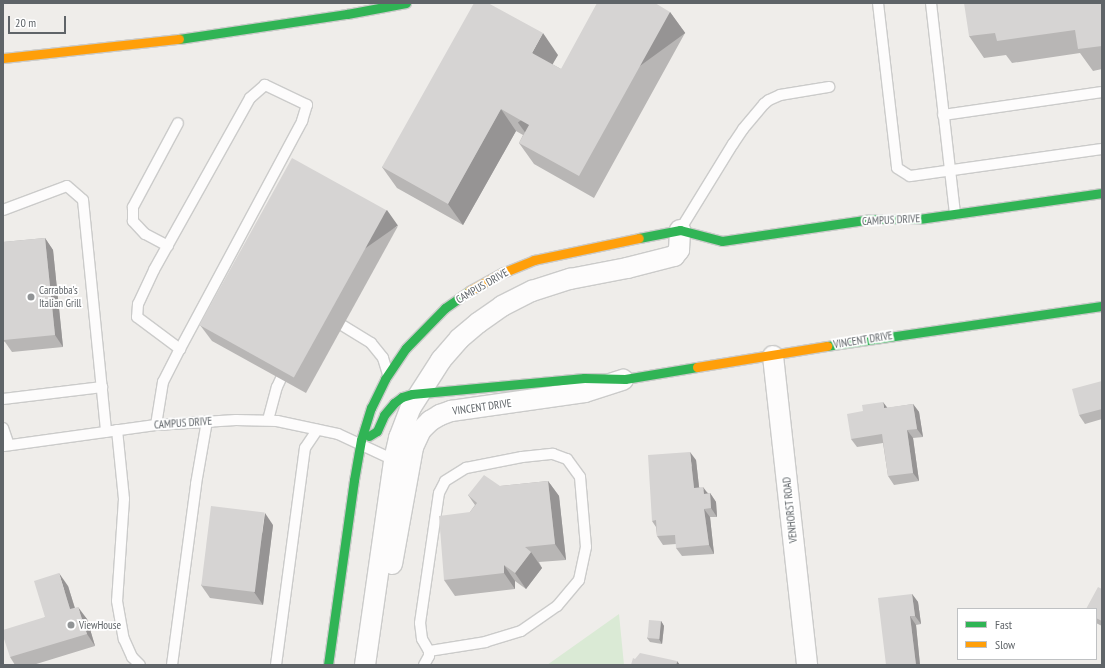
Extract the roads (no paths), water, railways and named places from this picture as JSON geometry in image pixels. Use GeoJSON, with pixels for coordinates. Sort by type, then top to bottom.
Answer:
{"type":"FeatureCollection","features":[{"type":"Feature","properties":{"kind":"main road"},"geometry":{"type":"LineString","coordinates":[[3,58],[198,37],[347,14],[406,3]]}},
{"type":"Feature","properties":{"kind":"main road","name":"CAMPUS DRIVE"},"geometry":{"type":"LineString","coordinates":[[328,665],[361,443],[371,408],[388,374],[406,348],[445,308],[467,292],[502,273],[547,256],[680,230],[722,241],[871,219],[919,219],[1102,193]]}},
{"type":"Feature","properties":{"kind":"main road","name":"VINCENT DRIVE"},"geometry":{"type":"LineString","coordinates":[[361,443],[377,431],[384,415],[398,399],[407,395],[584,378],[625,379],[949,327],[1102,306]]}},
{"type":"Feature","properties":{"kind":"street"},"geometry":{"type":"LineString","coordinates":[[365,665],[370,620],[394,460],[408,415],[419,393],[441,360],[459,339],[502,306],[532,291],[558,282],[670,258],[679,250],[680,230]]}},
{"type":"Feature","properties":{"kind":"street","name":"VENHORST ROAD"},"geometry":{"type":"LineString","coordinates":[[773,356],[807,665]]}},
{"type":"Feature","properties":{"kind":"street","name":"VINCENT DRIVE"},"geometry":{"type":"LineString","coordinates":[[370,620],[388,585],[413,447],[425,425],[434,417],[452,411],[585,392],[625,379]]}},
{"type":"Feature","properties":{"kind":"lane"},"geometry":{"type":"LineString","coordinates":[[878,3],[897,168],[910,176],[1102,150]]}},
{"type":"Feature","properties":{"kind":"lane"},"geometry":{"type":"LineString","coordinates":[[931,3],[955,214]]}},
{"type":"Feature","properties":{"kind":"lane"},"geometry":{"type":"LineString","coordinates":[[156,425],[163,382],[302,121],[307,105],[265,86],[250,98],[168,246],[138,304],[138,317],[180,349]]}},
{"type":"Feature","properties":{"kind":"lane"},"geometry":{"type":"LineString","coordinates":[[680,230],[743,129],[764,104],[780,95],[829,87]]}},
{"type":"Feature","properties":{"kind":"lane"},"geometry":{"type":"LineString","coordinates":[[944,115],[1102,92]]}},
{"type":"Feature","properties":{"kind":"lane"},"geometry":{"type":"LineString","coordinates":[[168,246],[145,234],[132,221],[133,207],[178,123]]}},
{"type":"Feature","properties":{"kind":"lane"},"geometry":{"type":"LineString","coordinates":[[3,210],[67,186],[83,200],[106,432]]}},
{"type":"Feature","properties":{"kind":"lane"},"geometry":{"type":"LineString","coordinates":[[323,314],[371,343],[383,358],[388,374]]}},
{"type":"Feature","properties":{"kind":"lane"},"geometry":{"type":"LineString","coordinates":[[268,420],[285,364]]}},
{"type":"Feature","properties":{"kind":"lane"},"geometry":{"type":"LineString","coordinates":[[3,399],[102,387]]}},
{"type":"Feature","properties":{"kind":"lane","name":"CAMPUS DRIVE"},"geometry":{"type":"LineString","coordinates":[[6,446],[156,425],[207,421],[268,420],[338,434],[361,443],[394,460]]}},
{"type":"Feature","properties":{"kind":"lane"},"geometry":{"type":"LineString","coordinates":[[172,665],[194,491],[207,421]]}},
{"type":"Feature","properties":{"kind":"lane"},"geometry":{"type":"LineString","coordinates":[[3,428],[6,446]]}},
{"type":"Feature","properties":{"kind":"lane"},"geometry":{"type":"LineString","coordinates":[[117,430],[124,499],[117,601],[124,639],[132,657],[140,665]]}},
{"type":"Feature","properties":{"kind":"lane"},"geometry":{"type":"LineString","coordinates":[[276,665],[305,448],[317,430]]}},
{"type":"Feature","properties":{"kind":"lane"},"geometry":{"type":"LineString","coordinates":[[424,665],[429,651],[422,639],[420,623],[439,493],[445,481],[466,468],[522,457],[553,454],[567,459],[580,477],[586,547],[579,580],[557,606],[521,631],[486,642],[429,651]]}},
{"type":"Feature","properties":{"kind":"place","name":"Carrabba's Italian Grill"},"geometry":{"type":"Point","coordinates":[31,297]}},
{"type":"Feature","properties":{"kind":"place","name":"ViewHouse"},"geometry":{"type":"Point","coordinates":[71,625]}}]}
